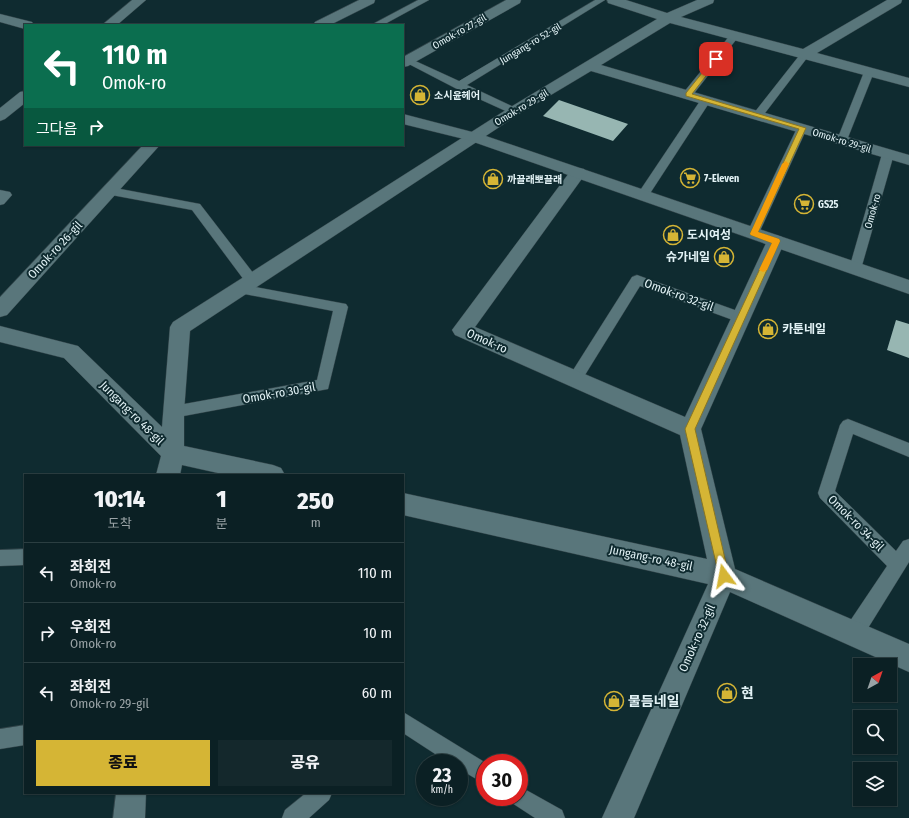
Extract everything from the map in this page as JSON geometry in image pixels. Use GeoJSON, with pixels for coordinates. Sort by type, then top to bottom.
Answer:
{"type":"FeatureCollection","features":[{"type":"Feature","properties":{"kind":"street"},"geometry":{"type":"LineString","coordinates":[[110,24],[140,0]]}},
{"type":"Feature","properties":{"kind":"street"},"geometry":{"type":"LineString","coordinates":[[322,24],[369,0]]}},
{"type":"Feature","properties":{"kind":"street","name":"Omok-ro 27-gil"},"geometry":{"type":"LineString","coordinates":[[405,62],[515,0]]}},
{"type":"Feature","properties":{"kind":"street"},"geometry":{"type":"LineString","coordinates":[[613,0],[668,18],[909,83]]}},
{"type":"Feature","properties":{"kind":"street","name":"Omok-ro 29-gil"},"geometry":{"type":"LineString","coordinates":[[474,137],[514,111],[668,18],[708,0]]}},
{"type":"Feature","properties":{"kind":"street"},"geometry":{"type":"LineString","coordinates":[[805,54],[896,0]]}},
{"type":"Feature","properties":{"kind":"street"},"geometry":{"type":"LineString","coordinates":[[0,18],[24,24]]}},
{"type":"Feature","properties":{"kind":"street","name":"Omok-ro 29-gil"},"geometry":{"type":"LineString","coordinates":[[590,66],[909,160]]}},
{"type":"Feature","properties":{"kind":"street"},"geometry":{"type":"LineString","coordinates":[[0,116],[24,95]]}},
{"type":"Feature","properties":{"kind":"street"},"geometry":{"type":"LineString","coordinates":[[404,119],[474,137],[909,288]]}},
{"type":"Feature","properties":{"kind":"street"},"geometry":{"type":"LineString","coordinates":[[168,474],[173,453],[173,412],[180,327],[474,137]]}},
{"type":"Feature","properties":{"kind":"street","name":"Omok-ro 26-gil"},"geometry":{"type":"LineString","coordinates":[[0,310],[151,146]]}},
{"type":"Feature","properties":{"kind":"street","name":"Omok-ro"},"geometry":{"type":"LineString","coordinates":[[578,173],[462,330],[690,429]]}},
{"type":"Feature","properties":{"kind":"street"},"geometry":{"type":"LineString","coordinates":[[724,576],[690,429],[776,241]]}},
{"type":"Feature","properties":{"kind":"street","name":"Jungang-ro 48-gil"},"geometry":{"type":"LineString","coordinates":[[0,334],[71,352],[173,453],[268,474]]}},
{"type":"Feature","properties":{"kind":"street","name":"Jungang-ro 48-gil"},"geometry":{"type":"LineString","coordinates":[[404,504],[715,573],[909,658]]}},
{"type":"Feature","properties":{"kind":"street","name":"Omok-ro 32-gil"},"geometry":{"type":"LineString","coordinates":[[618,818],[724,576]]}},
{"type":"Feature","properties":{"kind":"street"},"geometry":{"type":"LineString","coordinates":[[129,818],[131,794]]}},
{"type":"Feature","properties":{"kind":"lane"},"geometry":{"type":"LineString","coordinates":[[378,24],[426,0]]}},
{"type":"Feature","properties":{"kind":"lane","name":"Jungang-ro 52-gil"},"geometry":{"type":"LineString","coordinates":[[459,86],[601,0]]}},
{"type":"Feature","properties":{"kind":"lane"},"geometry":{"type":"LineString","coordinates":[[688,94],[734,36]]}},
{"type":"Feature","properties":{"kind":"lane"},"geometry":{"type":"LineString","coordinates":[[758,115],[805,54]]}},
{"type":"Feature","properties":{"kind":"lane"},"geometry":{"type":"LineString","coordinates":[[405,62],[514,111]]}},
{"type":"Feature","properties":{"kind":"lane"},"geometry":{"type":"LineString","coordinates":[[842,140],[869,72]]}},
{"type":"Feature","properties":{"kind":"lane"},"geometry":{"type":"LineString","coordinates":[[642,195],[706,100]]}},
{"type":"Feature","properties":{"kind":"lane"},"geometry":{"type":"LineString","coordinates":[[753,234],[802,128]]}},
{"type":"Feature","properties":{"kind":"lane","name":"Omok-ro"},"geometry":{"type":"LineString","coordinates":[[855,269],[888,154]]}},
{"type":"Feature","properties":{"kind":"lane"},"geometry":{"type":"LineString","coordinates":[[110,191],[196,207],[245,285]]}},
{"type":"Feature","properties":{"kind":"lane"},"geometry":{"type":"LineString","coordinates":[[0,194],[6,195],[0,201]]}},
{"type":"Feature","properties":{"kind":"lane","name":"Omok-ro 32-gil"},"geometry":{"type":"LineString","coordinates":[[575,379],[637,280],[741,318]]}},
{"type":"Feature","properties":{"kind":"lane","name":"Omok-ro 30-gil"},"geometry":{"type":"LineString","coordinates":[[173,412],[323,385],[341,307],[245,285]]}},
{"type":"Feature","properties":{"kind":"lane","name":"Omok-ro 34-gil"},"geometry":{"type":"LineString","coordinates":[[898,565],[826,493],[848,425],[909,450]]}},
{"type":"Feature","properties":{"kind":"lane"},"geometry":{"type":"LineString","coordinates":[[854,634],[909,547]]}},
{"type":"Feature","properties":{"kind":"lane"},"geometry":{"type":"LineString","coordinates":[[0,558],[24,557]]}},
{"type":"Feature","properties":{"kind":"lane"},"geometry":{"type":"LineString","coordinates":[[404,724],[476,768]]}},
{"type":"Feature","properties":{"kind":"lane"},"geometry":{"type":"LineString","coordinates":[[0,739],[24,735]]}},
{"type":"Feature","properties":{"kind":"lane"},"geometry":{"type":"LineString","coordinates":[[293,818],[321,794]]}},
{"type":"Feature","properties":{"kind":"lane"},"geometry":{"type":"LineString","coordinates":[[528,802],[554,818]]}},
{"type":"Feature","properties":{"kind":"building"},"geometry":{"type":"Polygon","coordinates":[[[559,100],[628,124],[613,141],[543,116],[559,100]]]}},
{"type":"Feature","properties":{"kind":"building"},"geometry":{"type":"Polygon","coordinates":[[[896,320],[909,324],[909,358],[887,350],[896,320]]]}},
{"type":"Feature","properties":{"kind":"slow traffic"},"geometry":{"type":"LineString","coordinates":[[763,270],[776,241],[753,234],[786,164]]}},
{"type":"Feature","properties":{"kind":"place","name":"소시윤헤어"},"geometry":{"type":"Point","coordinates":[420,95]}},
{"type":"Feature","properties":{"kind":"place","name":"7-Eleven"},"geometry":{"type":"Point","coordinates":[690,178]}},
{"type":"Feature","properties":{"kind":"place","name":"까끌래뽀끌래"},"geometry":{"type":"Point","coordinates":[493,179]}},
{"type":"Feature","properties":{"kind":"place","name":"GS25"},"geometry":{"type":"Point","coordinates":[804,204]}},
{"type":"Feature","properties":{"kind":"place","name":"도시여성"},"geometry":{"type":"Point","coordinates":[673,235]}},
{"type":"Feature","properties":{"kind":"place","name":"슈가네일"},"geometry":{"type":"Point","coordinates":[724,257]}},
{"type":"Feature","properties":{"kind":"place","name":"카툰네일"},"geometry":{"type":"Point","coordinates":[768,329]}},
{"type":"Feature","properties":{"kind":"place","name":"현"},"geometry":{"type":"Point","coordinates":[727,693]}},
{"type":"Feature","properties":{"kind":"place","name":"물듬네일"},"geometry":{"type":"Point","coordinates":[614,701]}},
{"type":"Feature","properties":{"kind":"route"},"geometry":{"type":"LineString","coordinates":[[716,59],[688,94],[802,128],[753,234],[776,241],[690,429],[724,576]]}}]}
